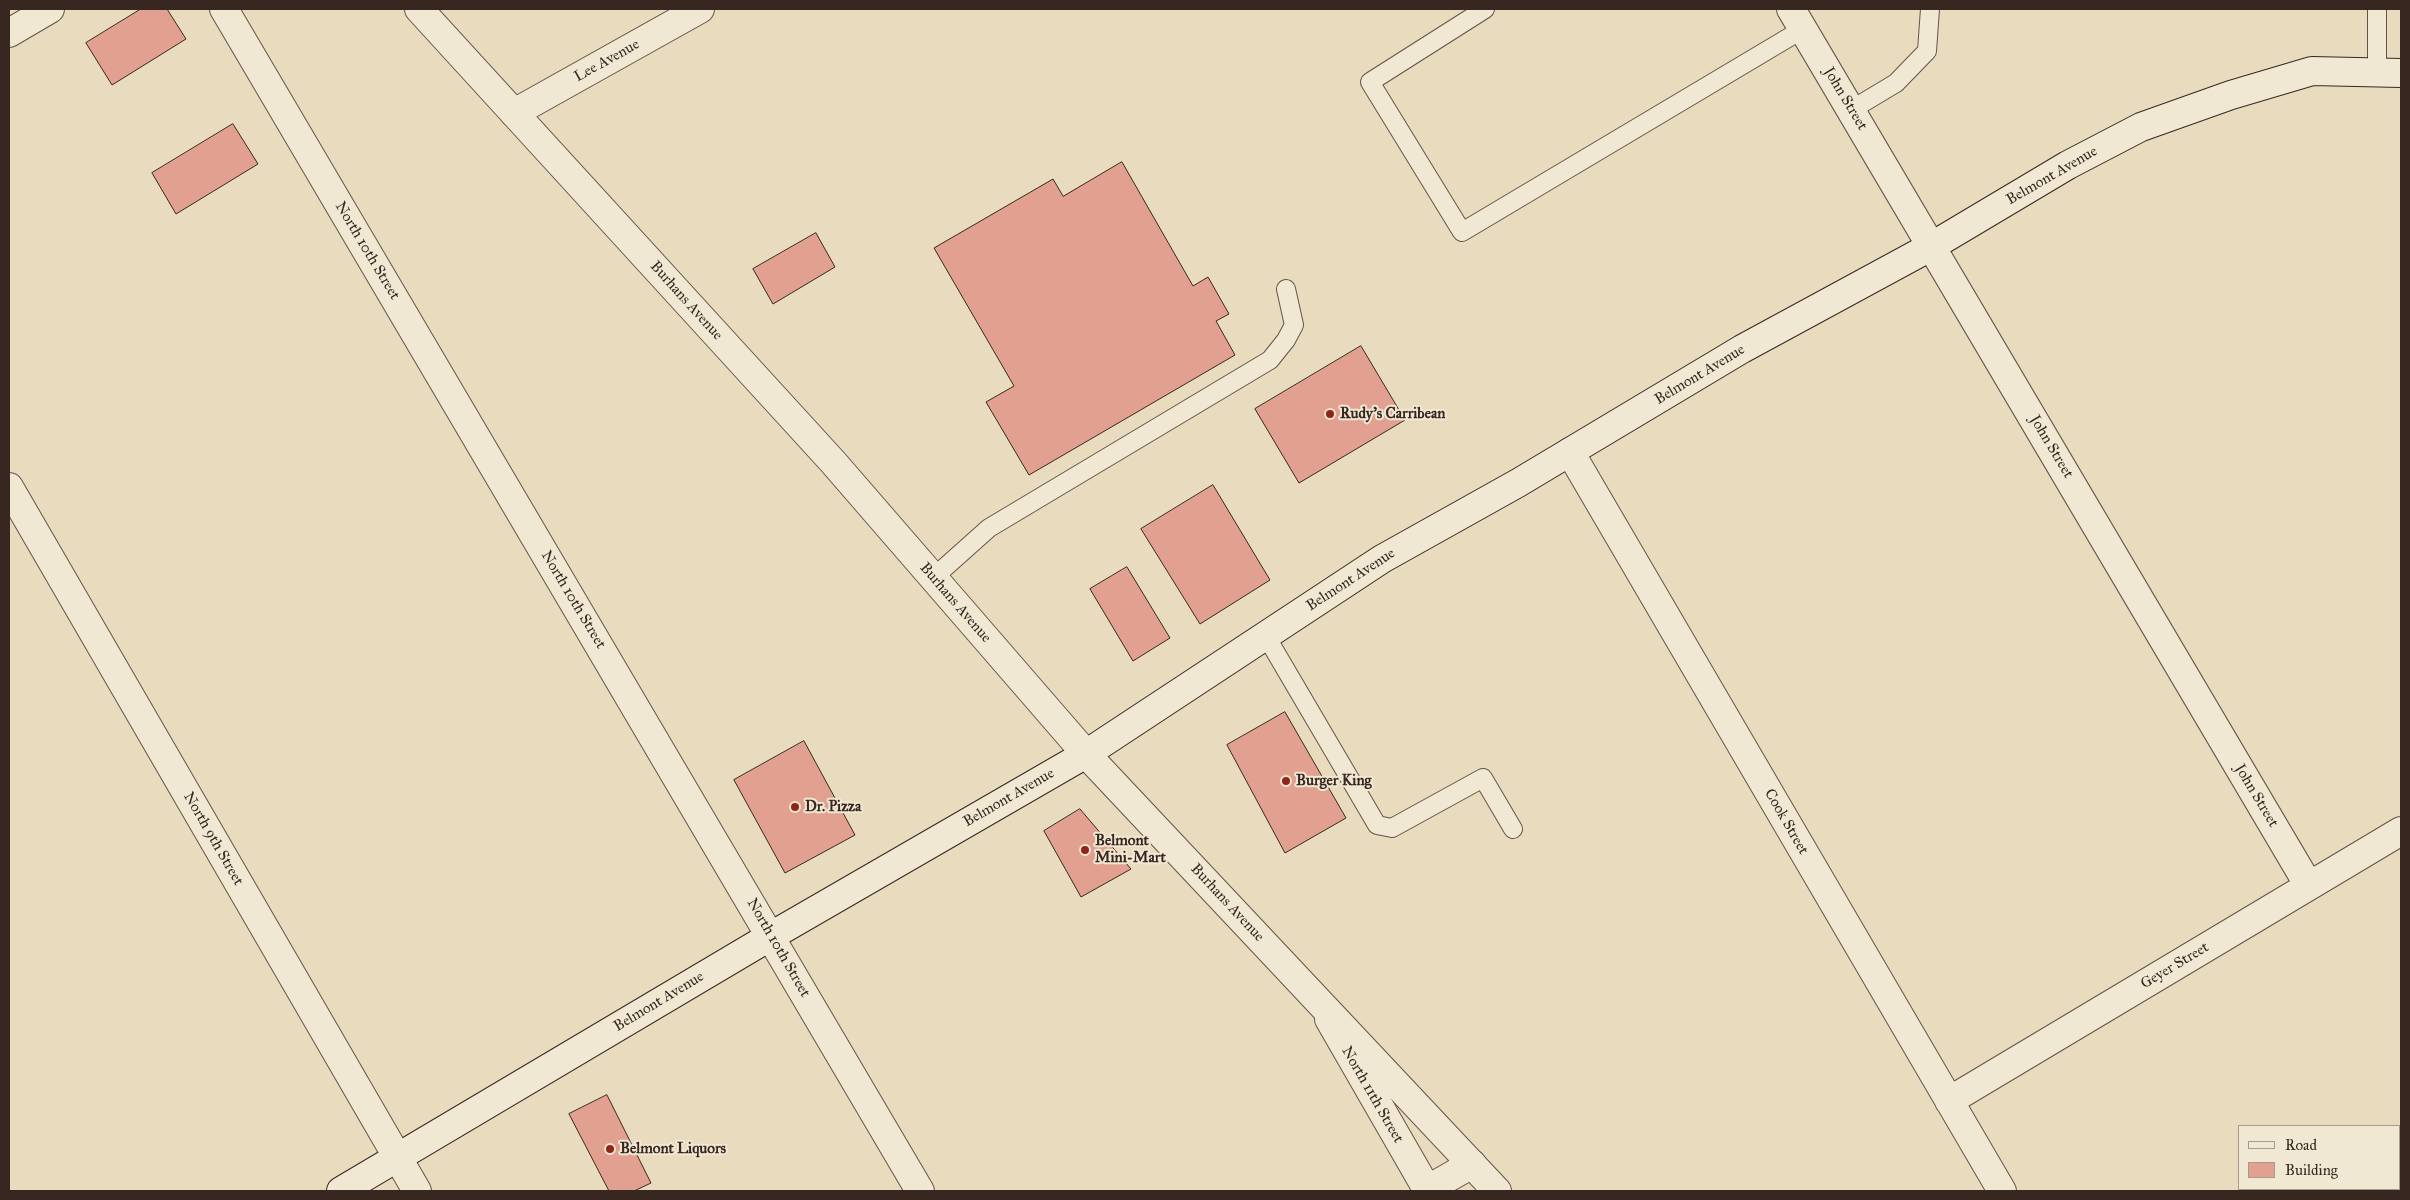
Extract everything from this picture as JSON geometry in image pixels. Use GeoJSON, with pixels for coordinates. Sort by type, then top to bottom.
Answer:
{"type":"FeatureCollection","features":[{"type":"Feature","properties":{"kind":"street"},"geometry":{"type":"LineString","coordinates":[[9,33],[50,9]]}},
{"type":"Feature","properties":{"kind":"street","name":"North 10th Street"},"geometry":{"type":"LineString","coordinates":[[224,9],[920,1191]]}},
{"type":"Feature","properties":{"kind":"street","name":"Burhans Avenue"},"geometry":{"type":"LineString","coordinates":[[419,9],[833,462],[1086,754],[1497,1191]]}},
{"type":"Feature","properties":{"kind":"street","name":"Lee Avenue"},"geometry":{"type":"LineString","coordinates":[[514,113],[700,9]]}},
{"type":"Feature","properties":{"kind":"street","name":"John Street"},"geometry":{"type":"LineString","coordinates":[[1797,19],[2309,886]]}},
{"type":"Feature","properties":{"kind":"street","name":"Belmont Avenue"},"geometry":{"type":"LineString","coordinates":[[341,1191],[771,936],[1086,754],[1382,558],[1570,452],[1742,350],[1932,246],[2068,165],[2141,127],[2231,95],[2312,70],[2389,72]]}},
{"type":"Feature","properties":{"kind":"street","name":"Cook Street"},"geometry":{"type":"LineString","coordinates":[[1570,452],[2002,1191]]}},
{"type":"Feature","properties":{"kind":"street","name":"North 9th Street"},"geometry":{"type":"LineString","coordinates":[[9,487],[417,1191]]}},
{"type":"Feature","properties":{"kind":"street","name":"Geyer Street"},"geometry":{"type":"LineString","coordinates":[[1949,1101],[2401,831]]}},
{"type":"Feature","properties":{"kind":"street","name":"North 11th Street"},"geometry":{"type":"LineString","coordinates":[[1316,998],[1427,1191]]}},
{"type":"Feature","properties":{"kind":"street"},"geometry":{"type":"LineString","coordinates":[[1427,1191],[1472,1164]]}},
{"type":"Feature","properties":{"kind":"lane"},"geometry":{"type":"LineString","coordinates":[[1485,9],[1370,82],[1462,232],[1797,19]]}},
{"type":"Feature","properties":{"kind":"lane"},"geometry":{"type":"LineString","coordinates":[[1851,110],[1896,83],[1927,51],[1930,9]]}},
{"type":"Feature","properties":{"kind":"lane"},"geometry":{"type":"LineString","coordinates":[[2377,9],[2389,72]]}},
{"type":"Feature","properties":{"kind":"lane"},"geometry":{"type":"LineString","coordinates":[[933,578],[989,528],[1270,360],[1286,340],[1294,325],[1286,289]]}},
{"type":"Feature","properties":{"kind":"lane"},"geometry":{"type":"LineString","coordinates":[[1266,636],[1377,825],[1392,828],[1483,778],[1513,829]]}},
{"type":"Feature","properties":{"kind":"building"},"geometry":{"type":"Polygon","coordinates":[[[141,9],[167,9],[186,39],[112,85],[86,43],[141,9]]]}},
{"type":"Feature","properties":{"kind":"building"},"geometry":{"type":"Polygon","coordinates":[[[233,124],[258,164],[176,214],[152,173],[233,124]]]}},
{"type":"Feature","properties":{"kind":"building"},"geometry":{"type":"Polygon","coordinates":[[[1122,162],[1193,286],[1208,277],[1229,314],[1216,321],[1235,355],[1029,475],[986,402],[1014,386],[934,248],[1053,179],[1063,196],[1122,162]]]}},
{"type":"Feature","properties":{"kind":"building"},"geometry":{"type":"Polygon","coordinates":[[[816,233],[835,267],[773,304],[753,269],[816,233]]]}},
{"type":"Feature","properties":{"kind":"building","name":"Rudy's Carribean"},"geometry":{"type":"Polygon","coordinates":[[[1361,346],[1405,420],[1299,483],[1255,409],[1361,346]]]}},
{"type":"Feature","properties":{"kind":"building"},"geometry":{"type":"Polygon","coordinates":[[[1213,485],[1270,580],[1200,624],[1141,529],[1213,485]]]}},
{"type":"Feature","properties":{"kind":"building"},"geometry":{"type":"Polygon","coordinates":[[[1127,567],[1170,638],[1133,661],[1090,589],[1127,567]]]}},
{"type":"Feature","properties":{"kind":"building","name":"Burger King"},"geometry":{"type":"Polygon","coordinates":[[[1285,712],[1346,818],[1285,853],[1227,745],[1285,712]]]}},
{"type":"Feature","properties":{"kind":"building","name":"Dr. Pizza"},"geometry":{"type":"Polygon","coordinates":[[[804,741],[855,835],[785,873],[734,780],[804,741]]]}},
{"type":"Feature","properties":{"kind":"building","name":"Belmont Mini-Mart"},"geometry":{"type":"Polygon","coordinates":[[[1080,809],[1131,869],[1081,897],[1044,831],[1080,809]]]}},
{"type":"Feature","properties":{"kind":"building","name":"Belmont Liquors"},"geometry":{"type":"Polygon","coordinates":[[[607,1095],[651,1183],[634,1191],[609,1191],[569,1114],[607,1095]]]}},
{"type":"Feature","properties":{"kind":"place","name":"Rudy's Carribean"},"geometry":{"type":"Point","coordinates":[1330,414]}},
{"type":"Feature","properties":{"kind":"place","name":"Burger King"},"geometry":{"type":"Point","coordinates":[1286,781]}},
{"type":"Feature","properties":{"kind":"place","name":"Dr. Pizza"},"geometry":{"type":"Point","coordinates":[795,807]}},
{"type":"Feature","properties":{"kind":"place","name":"Belmont Mini-Mart"},"geometry":{"type":"Point","coordinates":[1085,850]}},
{"type":"Feature","properties":{"kind":"place","name":"Belmont Liquors"},"geometry":{"type":"Point","coordinates":[610,1149]}}]}
